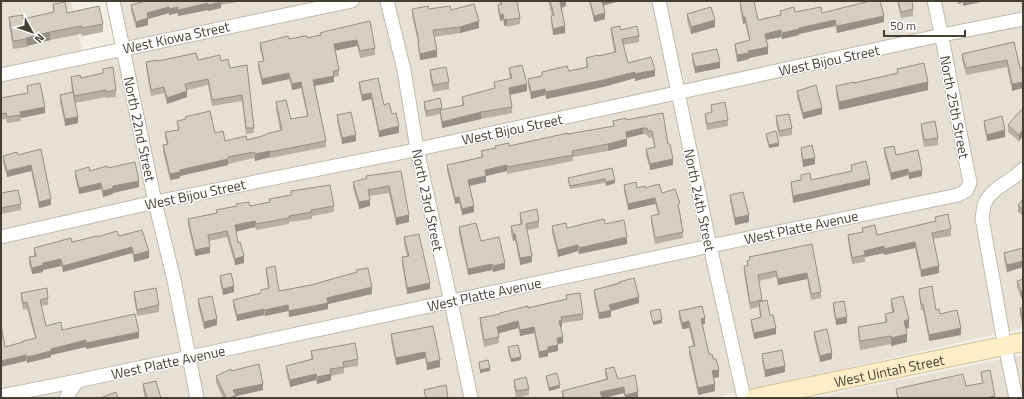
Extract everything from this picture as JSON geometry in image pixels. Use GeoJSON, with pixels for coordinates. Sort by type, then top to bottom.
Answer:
{"type":"FeatureCollection","features":[{"type":"Feature","properties":{"kind":"main road","name":"West Uintah Street"},"geometry":{"type":"LineString","coordinates":[[755,398],[1023,342]]}},
{"type":"Feature","properties":{"kind":"street","name":"North 22nd Street"},"geometry":{"type":"LineString","coordinates":[[113,1],[155,202],[174,280],[197,398]]}},
{"type":"Feature","properties":{"kind":"street","name":"West Kiowa Street"},"geometry":{"type":"LineString","coordinates":[[1,74],[352,1]]}},
{"type":"Feature","properties":{"kind":"street","name":"North 23rd Street"},"geometry":{"type":"LineString","coordinates":[[387,1],[404,70],[417,149],[451,302],[470,398]]}},
{"type":"Feature","properties":{"kind":"street","name":"North 24th Street"},"geometry":{"type":"LineString","coordinates":[[659,1],[710,246],[744,398]]}},
{"type":"Feature","properties":{"kind":"street","name":"North 25th Street"},"geometry":{"type":"LineString","coordinates":[[934,1],[942,35],[970,182],[967,190]]}},
{"type":"Feature","properties":{"kind":"street","name":"West Bijou Street"},"geometry":{"type":"LineString","coordinates":[[1,237],[155,202],[417,149],[942,35],[1023,19]]}},
{"type":"Feature","properties":{"kind":"street"},"geometry":{"type":"LineString","coordinates":[[1016,398],[982,218],[985,203],[993,192],[1003,184],[1020,178]]}},
{"type":"Feature","properties":{"kind":"street","name":"West Platte Avenue"},"geometry":{"type":"LineString","coordinates":[[1,396],[958,195],[967,190]]}},
{"type":"Feature","properties":{"kind":"street"},"geometry":{"type":"LineString","coordinates":[[66,398],[77,381]]}},
{"type":"Feature","properties":{"kind":"shaded area"},"geometry":{"type":"Polygon","coordinates":[[[1,1],[71,1],[82,51],[115,43],[107,1],[1023,1],[1023,328],[713,398],[1,398],[1,1]]]}},
{"type":"Feature","properties":{"kind":"shaded area"},"geometry":{"type":"Polygon","coordinates":[[[1023,355],[1023,398],[811,398],[1023,355]]]}},
{"type":"Feature","properties":{"kind":"building"},"geometry":{"type":"Polygon","coordinates":[[[146,1],[221,2],[208,5],[208,3],[178,10],[178,7],[169,9],[169,7],[147,13],[148,18],[136,22],[131,5],[146,1]]]}},
{"type":"Feature","properties":{"kind":"building"},"geometry":{"type":"Polygon","coordinates":[[[501,1],[517,1],[520,18],[504,20],[503,14],[500,15],[498,5],[502,4],[501,1]]]}},
{"type":"Feature","properties":{"kind":"building"},"geometry":{"type":"Polygon","coordinates":[[[550,1],[563,1],[560,2],[565,26],[553,29],[551,16],[554,15],[550,1]]]}},
{"type":"Feature","properties":{"kind":"building"},"geometry":{"type":"Polygon","coordinates":[[[590,1],[602,1],[605,13],[594,16],[590,1]]]}},
{"type":"Feature","properties":{"kind":"building"},"geometry":{"type":"Polygon","coordinates":[[[754,1],[758,20],[781,15],[780,11],[794,7],[795,12],[821,7],[822,13],[870,1],[880,1],[884,16],[837,26],[835,20],[782,33],[781,30],[765,34],[768,47],[737,55],[735,44],[750,40],[740,2],[754,1]]]}},
{"type":"Feature","properties":{"kind":"building"},"geometry":{"type":"Polygon","coordinates":[[[898,1],[912,1],[913,9],[901,12],[898,1]]]}},
{"type":"Feature","properties":{"kind":"building"},"geometry":{"type":"Polygon","coordinates":[[[65,2],[67,13],[99,6],[103,24],[82,28],[81,26],[13,41],[9,17],[23,15],[23,19],[54,12],[53,4],[65,2]]]}},
{"type":"Feature","properties":{"kind":"building"},"geometry":{"type":"Polygon","coordinates":[[[474,4],[479,21],[460,27],[433,30],[437,50],[420,54],[412,9],[428,6],[429,9],[450,6],[451,10],[474,4]]]}},
{"type":"Feature","properties":{"kind":"building"},"geometry":{"type":"Polygon","coordinates":[[[711,7],[715,20],[691,27],[687,14],[711,7]]]}},
{"type":"Feature","properties":{"kind":"building"},"geometry":{"type":"Polygon","coordinates":[[[370,21],[375,48],[360,51],[357,40],[334,44],[339,70],[333,71],[334,76],[313,80],[326,141],[270,152],[255,154],[254,152],[228,157],[228,159],[180,170],[180,172],[170,174],[163,145],[168,144],[165,132],[179,130],[177,121],[186,119],[185,117],[210,111],[215,133],[223,131],[225,141],[246,136],[247,140],[282,130],[276,102],[286,100],[291,119],[308,116],[301,82],[292,84],[289,73],[262,79],[258,62],[264,61],[260,43],[288,36],[289,39],[305,36],[307,36],[307,38],[321,35],[320,33],[327,31],[370,21]]]}},
{"type":"Feature","properties":{"kind":"building"},"geometry":{"type":"Polygon","coordinates":[[[620,26],[621,30],[637,26],[639,36],[622,39],[628,63],[651,57],[655,70],[635,74],[635,72],[546,92],[545,89],[531,92],[528,79],[542,76],[542,72],[567,66],[569,71],[588,67],[586,58],[616,52],[611,28],[620,26]]]}},
{"type":"Feature","properties":{"kind":"building"},"geometry":{"type":"Polygon","coordinates":[[[1014,42],[1020,68],[1022,68],[1023,82],[1012,84],[1007,60],[966,68],[962,54],[1014,42]]]}},
{"type":"Feature","properties":{"kind":"building"},"geometry":{"type":"Polygon","coordinates":[[[717,49],[720,62],[695,67],[692,54],[717,49]]]}},
{"type":"Feature","properties":{"kind":"building"},"geometry":{"type":"Polygon","coordinates":[[[196,53],[198,60],[220,55],[221,61],[228,59],[230,68],[247,65],[254,128],[246,128],[242,95],[212,100],[208,79],[185,84],[187,91],[167,98],[164,87],[151,90],[146,62],[196,53]]]}},
{"type":"Feature","properties":{"kind":"building"},"geometry":{"type":"Polygon","coordinates":[[[924,63],[928,82],[839,102],[836,86],[898,73],[897,69],[924,63]]]}},
{"type":"Feature","properties":{"kind":"building"},"geometry":{"type":"Polygon","coordinates":[[[522,65],[527,84],[509,88],[512,107],[481,112],[442,122],[440,110],[464,105],[462,97],[495,88],[494,82],[512,78],[509,68],[522,65]]]}},
{"type":"Feature","properties":{"kind":"building"},"geometry":{"type":"Polygon","coordinates":[[[113,67],[116,90],[106,92],[106,90],[74,96],[71,77],[80,75],[81,78],[103,73],[103,69],[113,67]]]}},
{"type":"Feature","properties":{"kind":"building"},"geometry":{"type":"Polygon","coordinates":[[[446,67],[449,82],[433,85],[430,70],[446,67]]]}},
{"type":"Feature","properties":{"kind":"building"},"geometry":{"type":"Polygon","coordinates":[[[378,78],[384,105],[389,103],[392,114],[396,113],[399,126],[379,131],[371,93],[362,95],[359,82],[378,78]]]}},
{"type":"Feature","properties":{"kind":"building"},"geometry":{"type":"Polygon","coordinates":[[[40,83],[45,107],[20,112],[21,115],[7,117],[6,113],[1,114],[1,98],[28,93],[27,86],[40,83]]]}},
{"type":"Feature","properties":{"kind":"building"},"geometry":{"type":"Polygon","coordinates":[[[816,85],[822,108],[803,113],[797,91],[816,85]]]}},
{"type":"Feature","properties":{"kind":"building"},"geometry":{"type":"Polygon","coordinates":[[[73,92],[78,117],[65,119],[60,95],[73,92]]]}},
{"type":"Feature","properties":{"kind":"building"},"geometry":{"type":"Polygon","coordinates":[[[440,98],[442,108],[426,111],[424,102],[440,98]]]}},
{"type":"Feature","properties":{"kind":"building"},"geometry":{"type":"Polygon","coordinates":[[[725,102],[728,120],[707,124],[705,114],[712,112],[711,105],[725,102]]]}},
{"type":"Feature","properties":{"kind":"building"},"geometry":{"type":"Polygon","coordinates":[[[1021,110],[1023,111],[1023,130],[1019,135],[1008,125],[1021,110]]]}},
{"type":"Feature","properties":{"kind":"building"},"geometry":{"type":"Polygon","coordinates":[[[351,112],[356,135],[342,138],[337,115],[351,112]]]}},
{"type":"Feature","properties":{"kind":"building"},"geometry":{"type":"Polygon","coordinates":[[[663,113],[668,144],[670,144],[673,159],[650,164],[646,149],[655,147],[652,131],[648,131],[647,128],[643,128],[626,132],[627,139],[572,151],[573,155],[507,167],[507,165],[485,170],[486,176],[468,180],[474,206],[462,209],[459,197],[455,198],[447,165],[483,157],[481,151],[496,148],[495,146],[509,143],[509,146],[568,133],[614,126],[613,121],[663,113]]]}},
{"type":"Feature","properties":{"kind":"building"},"geometry":{"type":"Polygon","coordinates":[[[789,114],[792,128],[779,131],[776,116],[789,114]]]}},
{"type":"Feature","properties":{"kind":"building"},"geometry":{"type":"Polygon","coordinates":[[[1002,116],[1005,130],[987,135],[984,121],[1002,116]]]}},
{"type":"Feature","properties":{"kind":"building"},"geometry":{"type":"Polygon","coordinates":[[[935,121],[938,138],[924,140],[921,124],[935,121]]]}},
{"type":"Feature","properties":{"kind":"building"},"geometry":{"type":"Polygon","coordinates":[[[776,131],[779,143],[769,145],[766,134],[776,131]]]}},
{"type":"Feature","properties":{"kind":"building"},"geometry":{"type":"Polygon","coordinates":[[[812,145],[815,158],[803,160],[801,148],[812,145]]]}},
{"type":"Feature","properties":{"kind":"building"},"geometry":{"type":"Polygon","coordinates":[[[894,146],[896,155],[918,150],[922,170],[909,173],[908,169],[891,173],[884,148],[894,146]]]}},
{"type":"Feature","properties":{"kind":"building"},"geometry":{"type":"Polygon","coordinates":[[[41,149],[51,199],[39,202],[31,165],[7,171],[3,156],[17,152],[18,155],[41,149]]]}},
{"type":"Feature","properties":{"kind":"building"},"geometry":{"type":"Polygon","coordinates":[[[866,161],[870,179],[793,196],[791,182],[801,180],[801,175],[810,173],[811,180],[852,171],[851,165],[866,161]]]}},
{"type":"Feature","properties":{"kind":"building"},"geometry":{"type":"Polygon","coordinates":[[[135,162],[139,181],[113,186],[113,188],[103,191],[101,183],[79,188],[75,171],[89,167],[90,171],[107,166],[108,168],[135,162]]]}},
{"type":"Feature","properties":{"kind":"building"},"geometry":{"type":"Polygon","coordinates":[[[612,168],[615,180],[606,182],[605,179],[570,186],[568,178],[612,168]]]}},
{"type":"Feature","properties":{"kind":"building"},"geometry":{"type":"Polygon","coordinates":[[[401,171],[409,215],[396,218],[389,186],[368,190],[370,200],[359,202],[353,182],[367,178],[366,176],[401,171]]]}},
{"type":"Feature","properties":{"kind":"building"},"geometry":{"type":"Polygon","coordinates":[[[636,182],[637,188],[645,186],[645,188],[659,184],[662,193],[675,189],[680,203],[678,204],[683,232],[655,238],[651,216],[659,214],[655,198],[628,204],[624,185],[636,182]]]}},
{"type":"Feature","properties":{"kind":"building"},"geometry":{"type":"Polygon","coordinates":[[[330,185],[334,206],[311,210],[312,212],[289,216],[289,218],[256,224],[255,221],[235,225],[238,243],[240,242],[244,256],[235,259],[227,231],[208,235],[210,247],[195,250],[188,219],[217,213],[216,210],[237,206],[236,204],[249,202],[250,206],[270,202],[269,199],[291,195],[291,191],[330,185]]]}},
{"type":"Feature","properties":{"kind":"building"},"geometry":{"type":"Polygon","coordinates":[[[18,190],[21,204],[1,208],[1,193],[18,190]]]}},
{"type":"Feature","properties":{"kind":"building"},"geometry":{"type":"Polygon","coordinates":[[[743,192],[749,215],[735,218],[730,195],[743,192]]]}},
{"type":"Feature","properties":{"kind":"building"},"geometry":{"type":"Polygon","coordinates":[[[1023,199],[1023,209],[1018,206],[1023,199]]]}},
{"type":"Feature","properties":{"kind":"building"},"geometry":{"type":"Polygon","coordinates":[[[537,209],[539,221],[526,224],[532,256],[520,258],[515,234],[513,234],[511,226],[522,224],[520,213],[537,209]]]}},
{"type":"Feature","properties":{"kind":"building"},"geometry":{"type":"Polygon","coordinates":[[[948,214],[951,229],[932,233],[939,266],[921,270],[915,242],[884,249],[884,246],[864,251],[865,255],[852,258],[848,235],[863,232],[862,228],[875,225],[877,235],[936,221],[935,217],[948,214]]]}},
{"type":"Feature","properties":{"kind":"building"},"geometry":{"type":"Polygon","coordinates":[[[604,219],[605,224],[624,220],[627,237],[579,248],[578,245],[558,250],[552,226],[566,223],[567,228],[604,219]]]}},
{"type":"Feature","properties":{"kind":"building"},"geometry":{"type":"Polygon","coordinates":[[[476,223],[481,241],[499,237],[505,263],[468,269],[459,227],[476,223]]]}},
{"type":"Feature","properties":{"kind":"building"},"geometry":{"type":"Polygon","coordinates":[[[142,230],[149,251],[134,255],[132,247],[63,266],[61,259],[43,263],[43,265],[32,268],[29,257],[36,256],[34,248],[71,238],[72,242],[117,231],[119,236],[142,230]]]}},
{"type":"Feature","properties":{"kind":"building"},"geometry":{"type":"Polygon","coordinates":[[[419,234],[430,283],[407,288],[402,257],[409,256],[404,237],[419,234]]]}},
{"type":"Feature","properties":{"kind":"building"},"geometry":{"type":"Polygon","coordinates":[[[812,244],[821,292],[811,294],[807,273],[778,279],[776,271],[758,275],[762,300],[750,303],[744,266],[748,266],[747,261],[750,260],[749,257],[812,244]]]}},
{"type":"Feature","properties":{"kind":"building"},"geometry":{"type":"Polygon","coordinates":[[[1023,248],[1023,261],[1007,265],[1004,253],[1023,248]]]}},
{"type":"Feature","properties":{"kind":"building"},"geometry":{"type":"Polygon","coordinates":[[[275,266],[279,291],[311,285],[357,272],[356,270],[368,268],[372,287],[327,298],[328,303],[289,311],[288,305],[237,315],[233,300],[261,293],[261,290],[269,288],[266,268],[275,266]]]}},
{"type":"Feature","properties":{"kind":"building"},"geometry":{"type":"Polygon","coordinates":[[[231,273],[234,286],[223,289],[220,276],[231,273]]]}},
{"type":"Feature","properties":{"kind":"building"},"geometry":{"type":"Polygon","coordinates":[[[634,278],[639,297],[609,305],[611,310],[599,313],[594,290],[634,278]]]}},
{"type":"Feature","properties":{"kind":"building"},"geometry":{"type":"Polygon","coordinates":[[[1023,279],[1023,291],[1021,292],[1017,281],[1023,279]]]}},
{"type":"Feature","properties":{"kind":"building"},"geometry":{"type":"Polygon","coordinates":[[[932,286],[936,310],[939,309],[940,314],[957,310],[961,328],[929,335],[923,304],[921,304],[919,289],[932,286]]]}},
{"type":"Feature","properties":{"kind":"building"},"geometry":{"type":"Polygon","coordinates":[[[47,288],[48,298],[40,300],[46,326],[61,322],[62,330],[135,314],[139,332],[86,343],[86,340],[27,357],[26,355],[1,361],[1,324],[5,347],[36,338],[27,302],[23,303],[21,293],[47,288]]]}},
{"type":"Feature","properties":{"kind":"building"},"geometry":{"type":"Polygon","coordinates":[[[156,288],[159,305],[137,310],[134,292],[156,288]]]}},
{"type":"Feature","properties":{"kind":"building"},"geometry":{"type":"Polygon","coordinates":[[[580,293],[583,314],[561,317],[562,320],[559,321],[563,337],[557,338],[558,345],[548,347],[548,350],[539,352],[534,327],[520,330],[518,321],[497,327],[499,337],[484,340],[480,318],[528,306],[528,308],[567,299],[566,295],[580,293]]]}},
{"type":"Feature","properties":{"kind":"building"},"geometry":{"type":"Polygon","coordinates":[[[212,296],[217,319],[204,322],[198,299],[212,296]]]}},
{"type":"Feature","properties":{"kind":"building"},"geometry":{"type":"Polygon","coordinates":[[[903,296],[909,319],[904,321],[907,334],[891,338],[891,336],[860,341],[858,327],[887,322],[885,314],[894,312],[891,299],[903,296]]]}},
{"type":"Feature","properties":{"kind":"building"},"geometry":{"type":"Polygon","coordinates":[[[767,300],[770,315],[773,315],[776,328],[754,333],[751,320],[761,317],[759,302],[767,300]]]}},
{"type":"Feature","properties":{"kind":"building"},"geometry":{"type":"Polygon","coordinates":[[[844,301],[847,317],[836,319],[833,303],[844,301]]]}},
{"type":"Feature","properties":{"kind":"building"},"geometry":{"type":"Polygon","coordinates":[[[702,306],[705,318],[701,319],[709,354],[712,354],[713,359],[716,359],[719,370],[712,371],[715,384],[698,388],[689,347],[695,346],[689,321],[682,323],[679,311],[702,306]]]}},
{"type":"Feature","properties":{"kind":"building"},"geometry":{"type":"Polygon","coordinates":[[[1020,308],[1023,308],[1023,322],[1020,308]]]}},
{"type":"Feature","properties":{"kind":"building"},"geometry":{"type":"Polygon","coordinates":[[[660,309],[662,320],[653,322],[650,311],[660,309]]]}},
{"type":"Feature","properties":{"kind":"building"},"geometry":{"type":"Polygon","coordinates":[[[433,326],[440,360],[427,363],[425,352],[396,358],[391,334],[433,326]]]}},
{"type":"Feature","properties":{"kind":"building"},"geometry":{"type":"Polygon","coordinates":[[[827,329],[832,353],[820,356],[814,332],[827,329]]]}},
{"type":"Feature","properties":{"kind":"building"},"geometry":{"type":"Polygon","coordinates":[[[355,343],[358,359],[343,362],[344,367],[330,369],[331,374],[317,377],[316,374],[290,380],[286,366],[313,359],[311,351],[355,343]]]}},
{"type":"Feature","properties":{"kind":"building"},"geometry":{"type":"Polygon","coordinates":[[[518,345],[521,357],[511,359],[508,347],[518,345]]]}},
{"type":"Feature","properties":{"kind":"building"},"geometry":{"type":"Polygon","coordinates":[[[782,350],[785,366],[765,370],[762,354],[782,350]]]}},
{"type":"Feature","properties":{"kind":"building"},"geometry":{"type":"Polygon","coordinates":[[[488,360],[490,368],[480,370],[479,362],[488,360]]]}},
{"type":"Feature","properties":{"kind":"building"},"geometry":{"type":"Polygon","coordinates":[[[259,364],[263,384],[233,390],[236,395],[226,398],[216,376],[231,369],[231,371],[259,364]]]}},
{"type":"Feature","properties":{"kind":"building"},"geometry":{"type":"Polygon","coordinates":[[[614,367],[618,379],[635,375],[638,392],[625,395],[624,387],[600,392],[602,398],[564,398],[562,391],[608,379],[605,369],[614,367]]]}},
{"type":"Feature","properties":{"kind":"building"},"geometry":{"type":"Polygon","coordinates":[[[990,370],[995,396],[985,398],[898,398],[896,389],[963,374],[966,386],[983,383],[981,372],[990,370]]]}},
{"type":"Feature","properties":{"kind":"building"},"geometry":{"type":"Polygon","coordinates":[[[557,373],[560,385],[549,388],[546,376],[557,373]]]}},
{"type":"Feature","properties":{"kind":"building"},"geometry":{"type":"Polygon","coordinates":[[[526,377],[529,389],[516,391],[514,380],[526,377]]]}},
{"type":"Feature","properties":{"kind":"building"},"geometry":{"type":"Polygon","coordinates":[[[156,381],[161,398],[147,398],[143,384],[156,381]]]}},
{"type":"Feature","properties":{"kind":"building"},"geometry":{"type":"Polygon","coordinates":[[[446,385],[448,398],[426,398],[424,390],[446,385]]]}},
{"type":"Feature","properties":{"kind":"building"},"geometry":{"type":"Polygon","coordinates":[[[116,392],[118,398],[103,398],[103,397],[116,392]]]}}]}
